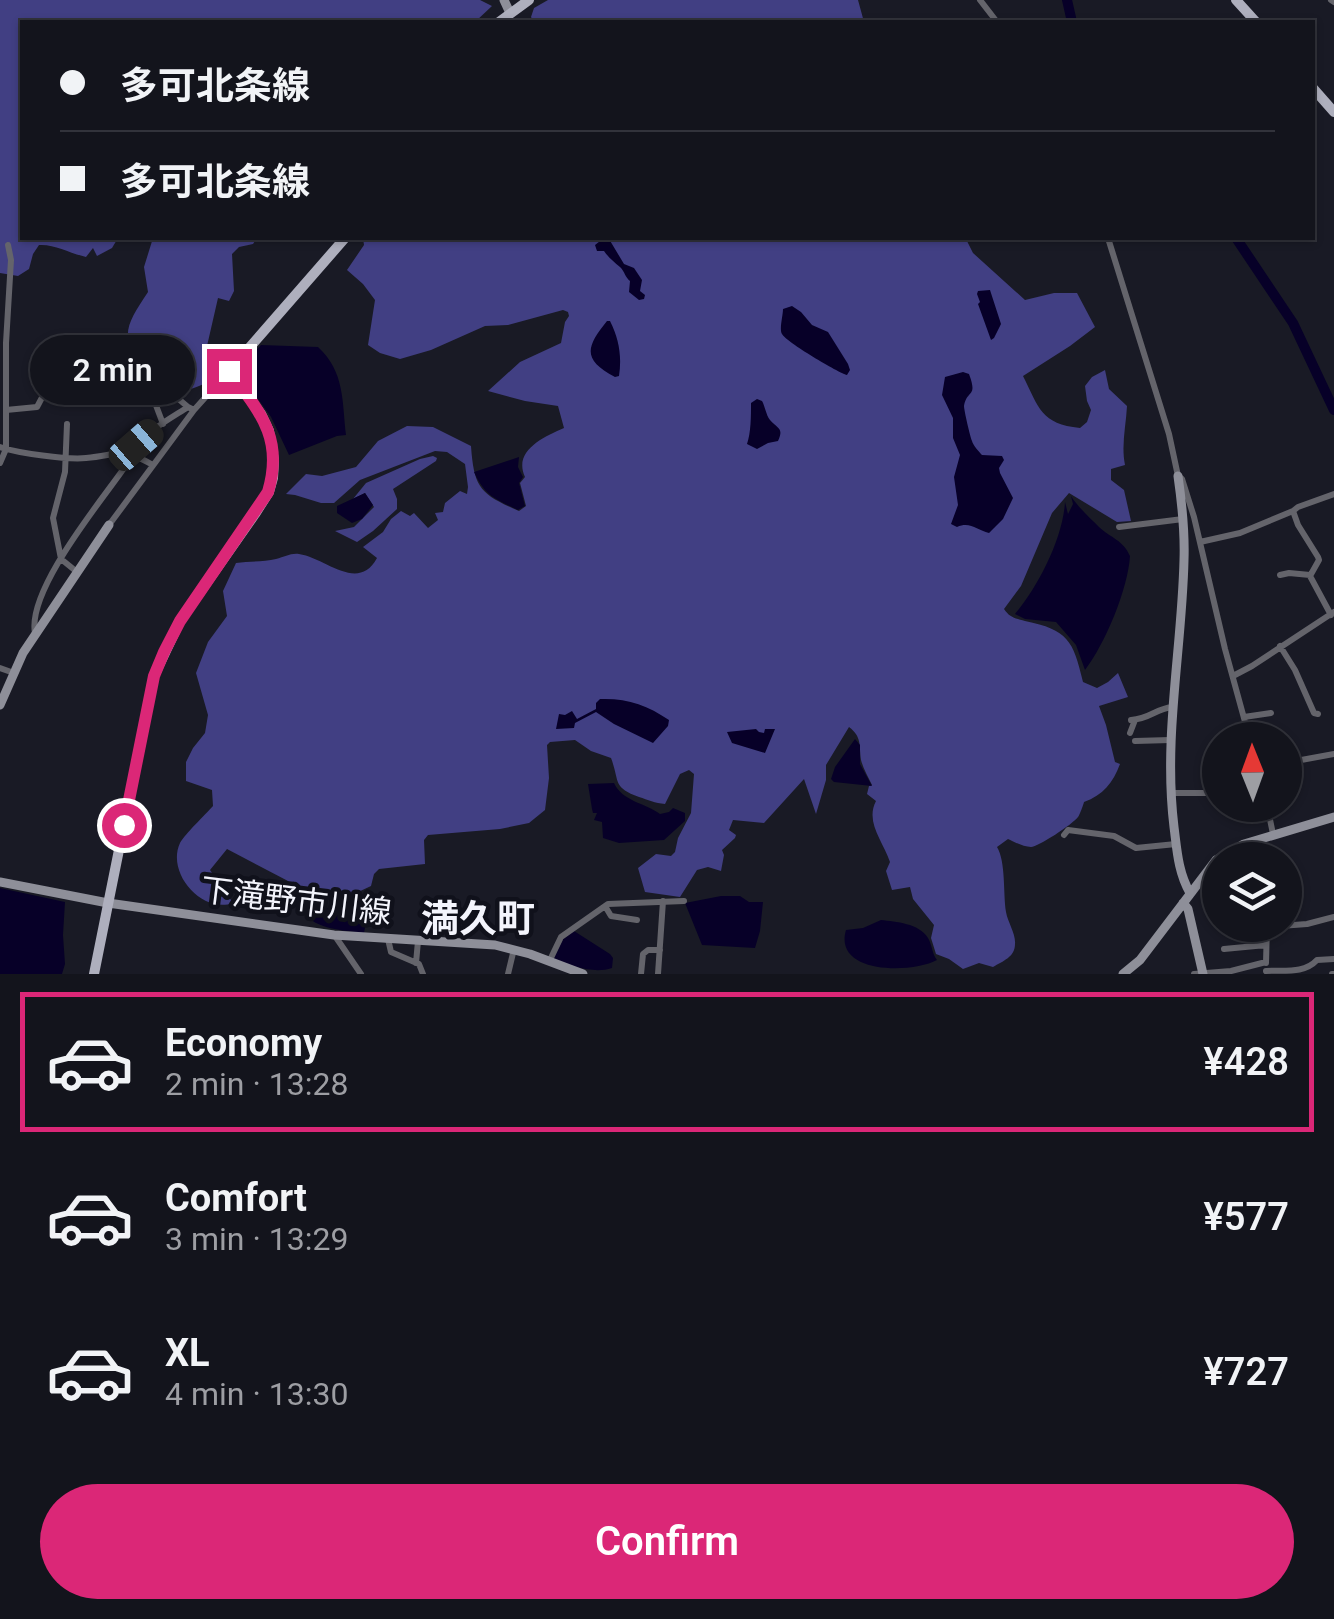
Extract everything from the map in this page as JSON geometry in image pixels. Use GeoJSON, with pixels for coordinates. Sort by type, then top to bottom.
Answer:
{"type":"FeatureCollection","features":[{"type":"Feature","properties":{"kind":"main road"},"geometry":{"type":"LineString","coordinates":[[504,0],[510,14]]}},
{"type":"Feature","properties":{"kind":"main road"},"geometry":{"type":"LineString","coordinates":[[502,20],[529,0]]}},
{"type":"Feature","properties":{"kind":"main road"},"geometry":{"type":"LineString","coordinates":[[1236,0],[1254,20]]}},
{"type":"Feature","properties":{"kind":"main road"},"geometry":{"type":"LineString","coordinates":[[1315,90],[1334,112]]}},
{"type":"Feature","properties":{"kind":"main road"},"geometry":{"type":"LineString","coordinates":[[94,974],[154,676],[180,621],[255,514],[272,478],[274,460],[269,431],[262,414],[229,371],[343,240]]}},
{"type":"Feature","properties":{"kind":"main road"},"geometry":{"type":"LineString","coordinates":[[1178,476],[1187,517],[1170,740],[1171,793],[1179,866],[1190,893]]}},
{"type":"Feature","properties":{"kind":"main road"},"geometry":{"type":"LineString","coordinates":[[0,706],[35,634],[109,525]]}},
{"type":"Feature","properties":{"kind":"main road"},"geometry":{"type":"LineString","coordinates":[[1123,974],[1140,960],[1216,860],[1272,834],[1334,817]]}},
{"type":"Feature","properties":{"kind":"main road","name":"下滝野市川線"},"geometry":{"type":"LineString","coordinates":[[0,882],[108,903],[334,934],[482,943],[514,949],[582,974]]}},
{"type":"Feature","properties":{"kind":"main road"},"geometry":{"type":"LineString","coordinates":[[1183,903],[1188,909],[1203,974]]}},
{"type":"Feature","properties":{"kind":"street"},"geometry":{"type":"LineString","coordinates":[[980,0],[995,20]]}},
{"type":"Feature","properties":{"kind":"street"},"geometry":{"type":"LineString","coordinates":[[1109,240],[1178,476]]}},
{"type":"Feature","properties":{"kind":"street"},"geometry":{"type":"LineString","coordinates":[[0,462],[6,410],[8,246]]}},
{"type":"Feature","properties":{"kind":"street"},"geometry":{"type":"LineString","coordinates":[[6,410],[37,407],[50,370],[72,360],[102,381],[123,373],[138,387],[153,384],[167,389],[191,408]]}},
{"type":"Feature","properties":{"kind":"street"},"geometry":{"type":"LineString","coordinates":[[146,361],[154,377],[151,392],[163,424]]}},
{"type":"Feature","properties":{"kind":"street"},"geometry":{"type":"LineString","coordinates":[[109,525],[191,408],[229,371]]}},
{"type":"Feature","properties":{"kind":"street"},"geometry":{"type":"LineString","coordinates":[[35,634],[33,624],[40,598],[136,445],[191,408]]}},
{"type":"Feature","properties":{"kind":"street"},"geometry":{"type":"LineString","coordinates":[[67,424],[65,472],[54,518],[61,559],[78,572]]}},
{"type":"Feature","properties":{"kind":"street"},"geometry":{"type":"LineString","coordinates":[[3,448],[88,458],[132,453],[153,465]]}},
{"type":"Feature","properties":{"kind":"street"},"geometry":{"type":"LineString","coordinates":[[1200,542],[1240,533],[1334,494]]}},
{"type":"Feature","properties":{"kind":"street"},"geometry":{"type":"LineString","coordinates":[[1293,511],[1320,560],[1310,575]]}},
{"type":"Feature","properties":{"kind":"street"},"geometry":{"type":"LineString","coordinates":[[1118,527],[1187,517],[1200,542],[1246,722]]}},
{"type":"Feature","properties":{"kind":"street"},"geometry":{"type":"LineString","coordinates":[[1280,575],[1310,575]]}},
{"type":"Feature","properties":{"kind":"street"},"geometry":{"type":"LineString","coordinates":[[1233,676],[1332,613],[1310,575]]}},
{"type":"Feature","properties":{"kind":"street"},"geometry":{"type":"LineString","coordinates":[[1280,646],[1314,713],[1318,714]]}},
{"type":"Feature","properties":{"kind":"street"},"geometry":{"type":"LineString","coordinates":[[0,668],[14,674]]}},
{"type":"Feature","properties":{"kind":"street"},"geometry":{"type":"LineString","coordinates":[[1236,688],[1248,684]]}},
{"type":"Feature","properties":{"kind":"street"},"geometry":{"type":"LineString","coordinates":[[1170,740],[1132,737],[1133,720],[1144,720],[1164,708],[1172,708]]}},
{"type":"Feature","properties":{"kind":"street"},"geometry":{"type":"LineString","coordinates":[[1244,717],[1271,714]]}},
{"type":"Feature","properties":{"kind":"street"},"geometry":{"type":"LineString","coordinates":[[1302,760],[1334,754]]}},
{"type":"Feature","properties":{"kind":"street"},"geometry":{"type":"LineString","coordinates":[[1171,793],[1202,793]]}},
{"type":"Feature","properties":{"kind":"street"},"geometry":{"type":"LineString","coordinates":[[1270,822],[1272,834]]}},
{"type":"Feature","properties":{"kind":"street"},"geometry":{"type":"LineString","coordinates":[[1064,836],[1068,830],[1114,836],[1136,848],[1176,844]]}},
{"type":"Feature","properties":{"kind":"street"},"geometry":{"type":"LineString","coordinates":[[548,963],[561,937],[605,906],[616,902],[684,900]]}},
{"type":"Feature","properties":{"kind":"street"},"geometry":{"type":"LineString","coordinates":[[658,974],[663,901]]}},
{"type":"Feature","properties":{"kind":"street"},"geometry":{"type":"LineString","coordinates":[[605,906],[611,916],[636,920]]}},
{"type":"Feature","properties":{"kind":"street"},"geometry":{"type":"LineString","coordinates":[[1302,924],[1334,917]]}},
{"type":"Feature","properties":{"kind":"street"},"geometry":{"type":"LineString","coordinates":[[334,934],[362,974]]}},
{"type":"Feature","properties":{"kind":"street"},"geometry":{"type":"LineString","coordinates":[[388,939],[391,952],[416,962],[423,974]]}},
{"type":"Feature","properties":{"kind":"street"},"geometry":{"type":"LineString","coordinates":[[416,962],[418,941]]}},
{"type":"Feature","properties":{"kind":"street"},"geometry":{"type":"LineString","coordinates":[[1224,949],[1266,945],[1266,969]]}},
{"type":"Feature","properties":{"kind":"street"},"geometry":{"type":"LineString","coordinates":[[508,974],[514,949]]}},
{"type":"Feature","properties":{"kind":"street"},"geometry":{"type":"LineString","coordinates":[[641,974],[643,954],[660,950]]}},
{"type":"Feature","properties":{"kind":"street"},"geometry":{"type":"LineString","coordinates":[[1194,974],[1313,970],[1317,960],[1334,959]]}},
{"type":"Feature","properties":{"kind":"shaded area"},"geometry":{"type":"Polygon","coordinates":[[[0,0],[480,0],[492,6],[477,20],[20,20],[20,240],[117,240],[112,248],[97,256],[93,248],[86,257],[39,245],[29,269],[18,276],[0,273],[0,0]]]}},
{"type":"Feature","properties":{"kind":"shaded area"},"geometry":{"type":"Polygon","coordinates":[[[548,0],[858,0],[863,20],[533,20],[534,8],[548,0]]]}},
{"type":"Feature","properties":{"kind":"shaded area"},"geometry":{"type":"Polygon","coordinates":[[[152,240],[256,240],[232,254],[234,291],[229,301],[218,298],[207,346],[222,359],[213,376],[203,384],[172,394],[132,349],[128,340],[130,323],[148,292],[144,267],[152,240]]]}},
{"type":"Feature","properties":{"kind":"shaded area"},"geometry":{"type":"Polygon","coordinates":[[[363,240],[969,240],[973,253],[1025,300],[1054,293],[1077,293],[1095,327],[1023,376],[1049,418],[1080,428],[1091,410],[1085,386],[1105,370],[1109,389],[1127,406],[1125,465],[1111,469],[1111,480],[1124,490],[1131,521],[1117,522],[1069,493],[1052,513],[1021,586],[1004,609],[1013,617],[1060,633],[1072,647],[1083,682],[1097,688],[1118,673],[1128,697],[1099,706],[1115,762],[1120,764],[1106,788],[1084,802],[1075,820],[1041,843],[1028,847],[1008,839],[997,847],[1006,912],[1015,940],[1008,958],[993,967],[979,963],[963,969],[936,954],[931,938],[934,925],[913,899],[910,887],[892,890],[886,871],[890,862],[874,824],[876,801],[867,794],[872,785],[862,763],[858,738],[849,727],[826,765],[816,814],[804,779],[764,823],[733,820],[729,830],[736,835],[722,850],[721,871],[708,867],[697,870],[680,897],[645,892],[638,868],[656,854],[671,856],[675,852],[691,813],[694,774],[689,770],[680,774],[665,804],[652,801],[621,787],[611,758],[575,740],[547,745],[549,778],[545,810],[529,823],[428,835],[424,840],[425,864],[379,869],[371,886],[356,893],[340,895],[292,888],[288,881],[227,849],[210,870],[233,903],[210,902],[190,888],[178,867],[180,843],[213,806],[212,790],[186,781],[186,762],[205,733],[208,715],[196,673],[208,642],[227,616],[223,591],[236,563],[299,554],[341,571],[361,573],[377,558],[363,547],[383,532],[391,519],[401,511],[410,516],[414,513],[428,528],[438,520],[435,513],[443,512],[445,503],[460,491],[467,494],[468,487],[465,464],[447,452],[435,451],[360,480],[334,503],[286,494],[306,474],[322,476],[356,467],[378,441],[407,426],[433,427],[471,446],[481,488],[495,500],[519,511],[526,506],[520,483],[525,477],[522,468],[527,452],[564,428],[558,406],[488,391],[520,362],[561,343],[568,312],[485,326],[400,359],[380,353],[368,345],[375,300],[347,270],[364,245],[363,240]]]}},
{"type":"Feature","properties":{"kind":"shaded area"},"geometry":{"type":"Polygon","coordinates":[[[610,240],[624,264],[634,268],[642,280],[640,291],[644,299],[639,300],[629,292],[630,281],[622,269],[604,251],[597,251],[595,245],[610,240]]]}},
{"type":"Feature","properties":{"kind":"shaded area"},"geometry":{"type":"Polygon","coordinates":[[[990,290],[1001,324],[991,340],[977,294],[990,290]]]}},
{"type":"Feature","properties":{"kind":"shaded area"},"geometry":{"type":"Polygon","coordinates":[[[792,306],[812,325],[828,332],[848,364],[847,375],[782,334],[783,309],[792,306]]]}},
{"type":"Feature","properties":{"kind":"shaded area"},"geometry":{"type":"Polygon","coordinates":[[[607,321],[619,348],[619,376],[615,377],[597,365],[591,353],[594,339],[607,321]]]}},
{"type":"Feature","properties":{"kind":"shaded area"},"geometry":{"type":"Polygon","coordinates":[[[261,345],[318,347],[338,377],[346,435],[289,455],[271,417],[235,373],[261,345]]]}},
{"type":"Feature","properties":{"kind":"shaded area"},"geometry":{"type":"Polygon","coordinates":[[[969,374],[972,387],[964,406],[973,443],[982,455],[1002,456],[1000,473],[1013,498],[1003,519],[989,533],[970,525],[951,524],[958,505],[954,477],[960,455],[953,438],[953,418],[942,395],[945,377],[969,374]]]}},
{"type":"Feature","properties":{"kind":"shaded area"},"geometry":{"type":"Polygon","coordinates":[[[762,401],[780,433],[778,441],[757,449],[747,444],[751,403],[762,401]]]}},
{"type":"Feature","properties":{"kind":"shaded area"},"geometry":{"type":"Polygon","coordinates":[[[433,456],[436,461],[393,489],[397,509],[373,531],[357,542],[335,531],[354,527],[374,507],[365,493],[353,499],[366,483],[433,456]]]}},
{"type":"Feature","properties":{"kind":"shaded area"},"geometry":{"type":"Polygon","coordinates":[[[519,457],[523,477],[519,483],[525,506],[518,510],[492,496],[474,472],[519,457]]]}},
{"type":"Feature","properties":{"kind":"shaded area"},"geometry":{"type":"Polygon","coordinates":[[[365,493],[373,505],[362,519],[352,523],[337,513],[337,506],[365,493]]]}},
{"type":"Feature","properties":{"kind":"shaded area"},"geometry":{"type":"Polygon","coordinates":[[[1071,496],[1130,556],[1114,616],[1085,670],[1076,645],[1056,622],[1015,614],[1048,561],[1060,531],[1065,502],[1068,514],[1073,504],[1071,496]]]}},
{"type":"Feature","properties":{"kind":"shaded area"},"geometry":{"type":"Polygon","coordinates":[[[600,699],[645,706],[669,720],[668,726],[653,743],[596,712],[575,723],[574,728],[556,729],[559,714],[572,711],[577,719],[596,709],[600,699]]]}},
{"type":"Feature","properties":{"kind":"shaded area"},"geometry":{"type":"Polygon","coordinates":[[[756,729],[764,733],[765,729],[775,729],[765,753],[732,743],[727,732],[756,729]]]}},
{"type":"Feature","properties":{"kind":"shaded area"},"geometry":{"type":"Polygon","coordinates":[[[855,739],[860,745],[860,764],[872,786],[831,779],[855,739]]]}},
{"type":"Feature","properties":{"kind":"shaded area"},"geometry":{"type":"Polygon","coordinates":[[[614,783],[628,798],[660,814],[673,808],[685,813],[685,821],[664,840],[619,843],[603,838],[602,822],[594,820],[597,813],[593,813],[588,784],[614,783]]]}},
{"type":"Feature","properties":{"kind":"shaded area"},"geometry":{"type":"Polygon","coordinates":[[[0,888],[65,902],[62,974],[0,974],[0,888]]]}},
{"type":"Feature","properties":{"kind":"shaded area"},"geometry":{"type":"Polygon","coordinates":[[[721,896],[763,902],[755,948],[702,945],[685,903],[721,896]]]}},
{"type":"Feature","properties":{"kind":"shaded area"},"geometry":{"type":"Polygon","coordinates":[[[313,906],[350,911],[366,922],[364,933],[316,923],[303,913],[313,906]]]}},
{"type":"Feature","properties":{"kind":"shaded area"},"geometry":{"type":"Polygon","coordinates":[[[881,920],[919,929],[928,938],[937,960],[893,968],[862,963],[851,955],[845,944],[846,930],[881,920]]]}},
{"type":"Feature","properties":{"kind":"shaded area"},"geometry":{"type":"Polygon","coordinates":[[[574,931],[610,954],[612,968],[590,970],[553,960],[563,939],[574,931]]]}},
{"type":"Feature","properties":{"kind":"waterway"},"geometry":{"type":"LineString","coordinates":[[1067,0],[1072,20]]}},
{"type":"Feature","properties":{"kind":"waterway"},"geometry":{"type":"LineString","coordinates":[[1237,240],[1293,323],[1334,410]]}},
{"type":"Feature","properties":{"kind":"district","name":"満久町"},"geometry":{"type":"Point","coordinates":[478,919]}},
{"type":"Feature","properties":{"kind":"route"},"geometry":{"type":"LineString","coordinates":[[124,825],[154,676],[164,652],[180,621],[255,514],[272,478],[273,444],[269,431],[262,414],[229,371]]}}]}
